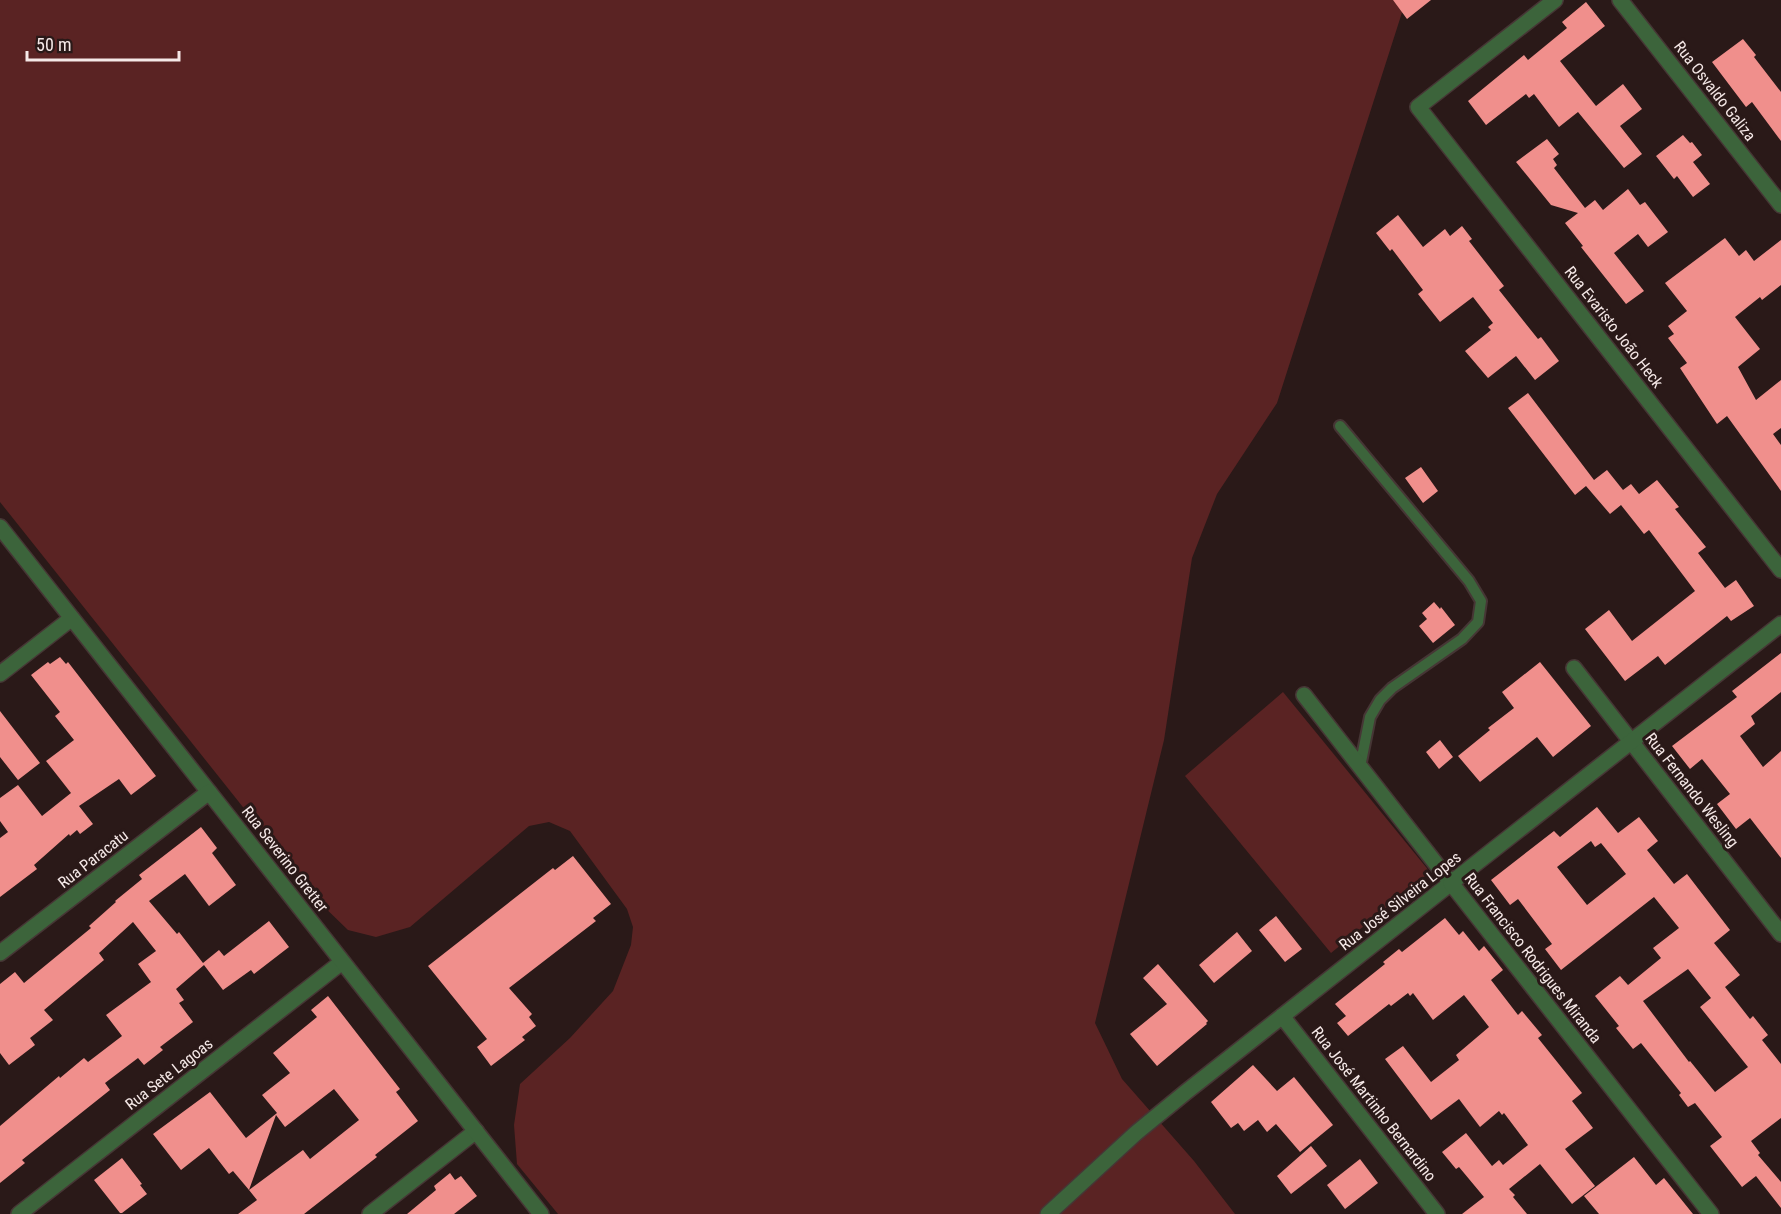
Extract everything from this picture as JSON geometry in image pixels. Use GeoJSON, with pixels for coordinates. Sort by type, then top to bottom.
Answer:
{"type":"FeatureCollection","features":[{"type":"Feature","properties":{"kind":"street","name":"Rua Evaristo João Heck"},"geometry":{"type":"LineString","coordinates":[[1555,0],[1418,107],[1781,570]]}},
{"type":"Feature","properties":{"kind":"street","name":"Rua Osvaldo Galiza"},"geometry":{"type":"LineString","coordinates":[[1620,0],[1781,204]]}},
{"type":"Feature","properties":{"kind":"street","name":"Rua Severino Gretter"},"geometry":{"type":"LineString","coordinates":[[0,527],[541,1214]]}},
{"type":"Feature","properties":{"kind":"street"},"geometry":{"type":"LineString","coordinates":[[0,674],[72,618]]}},
{"type":"Feature","properties":{"kind":"street","name":"Rua José Silveira Lopes"},"geometry":{"type":"LineString","coordinates":[[1047,1214],[1144,1126],[1781,624]]}},
{"type":"Feature","properties":{"kind":"street","name":"Rua Fernando Wesling"},"geometry":{"type":"LineString","coordinates":[[1574,668],[1781,934]]}},
{"type":"Feature","properties":{"kind":"street","name":"Rua Francisco Rodrigues Miranda"},"geometry":{"type":"LineString","coordinates":[[1304,695],[1711,1214]]}},
{"type":"Feature","properties":{"kind":"street","name":"Rua Paracatu"},"geometry":{"type":"LineString","coordinates":[[0,953],[209,792]]}},
{"type":"Feature","properties":{"kind":"street","name":"Rua Sete Lagoas"},"geometry":{"type":"LineString","coordinates":[[19,1214],[342,962]]}},
{"type":"Feature","properties":{"kind":"street","name":"Rua José Martinho Bernardino"},"geometry":{"type":"LineString","coordinates":[[1282,1016],[1437,1214]]}},
{"type":"Feature","properties":{"kind":"street"},"geometry":{"type":"LineString","coordinates":[[370,1214],[476,1131]]}},
{"type":"Feature","properties":{"kind":"lane"},"geometry":{"type":"LineString","coordinates":[[1340,426],[1469,581],[1481,602],[1478,622],[1462,639],[1392,688],[1380,700],[1370,717],[1360,767]]}},
{"type":"Feature","properties":{"kind":"shaded area"},"geometry":{"type":"Polygon","coordinates":[[[0,0],[1406,0],[1277,403],[1217,494],[1192,558],[1164,740],[1095,1023],[1122,1079],[1194,1161],[1235,1214],[558,1214],[517,1164],[514,1125],[520,1084],[570,1038],[613,991],[631,945],[633,927],[627,909],[570,831],[549,822],[529,826],[410,927],[376,937],[348,930],[317,900],[0,502],[0,0]]]}},
{"type":"Feature","properties":{"kind":"shaded area"},"geometry":{"type":"Polygon","coordinates":[[[1283,692],[1430,872],[1331,953],[1185,776],[1283,692]]]}},
{"type":"Feature","properties":{"kind":"building"},"geometry":{"type":"Polygon","coordinates":[[[1393,0],[1431,0],[1407,19],[1393,0]]]}},
{"type":"Feature","properties":{"kind":"building"},"geometry":{"type":"Polygon","coordinates":[[[1586,2],[1605,26],[1560,61],[1596,106],[1623,84],[1642,109],[1620,126],[1642,154],[1624,168],[1578,112],[1559,127],[1534,94],[1529,98],[1526,94],[1486,125],[1468,101],[1524,55],[1528,60],[1567,28],[1562,22],[1586,2]]]}},
{"type":"Feature","properties":{"kind":"building"},"geometry":{"type":"Polygon","coordinates":[[[1743,39],[1781,92],[1781,141],[1752,102],[1746,107],[1712,62],[1743,39]]]}},
{"type":"Feature","properties":{"kind":"building"},"geometry":{"type":"Polygon","coordinates":[[[1683,135],[1702,155],[1693,162],[1710,184],[1693,197],[1677,176],[1674,179],[1656,156],[1683,135]]]}},
{"type":"Feature","properties":{"kind":"building"},"geometry":{"type":"Polygon","coordinates":[[[1547,139],[1559,154],[1553,159],[1557,165],[1554,168],[1585,208],[1595,200],[1603,210],[1628,189],[1640,205],[1645,202],[1668,232],[1648,247],[1638,234],[1614,253],[1644,291],[1626,304],[1565,223],[1578,213],[1551,205],[1516,162],[1547,139]]]}},
{"type":"Feature","properties":{"kind":"building"},"geometry":{"type":"Polygon","coordinates":[[[1398,215],[1423,247],[1445,229],[1450,236],[1462,226],[1472,239],[1469,241],[1504,286],[1499,290],[1538,339],[1541,337],[1559,361],[1535,380],[1516,356],[1488,378],[1465,351],[1491,330],[1488,327],[1493,323],[1473,297],[1440,322],[1418,294],[1423,290],[1392,249],[1390,251],[1376,233],[1398,215]]]}},
{"type":"Feature","properties":{"kind":"building"},"geometry":{"type":"Polygon","coordinates":[[[1725,238],[1739,256],[1746,250],[1754,261],[1781,240],[1781,285],[1762,300],[1760,297],[1735,317],[1760,349],[1738,367],[1756,400],[1781,380],[1781,428],[1773,434],[1781,445],[1781,491],[1727,416],[1717,424],[1680,368],[1687,363],[1668,338],[1674,334],[1668,326],[1687,311],[1665,283],[1725,238]]]}},
{"type":"Feature","properties":{"kind":"building"},"geometry":{"type":"Polygon","coordinates":[[[1528,393],[1594,480],[1607,470],[1623,490],[1631,484],[1639,494],[1657,480],[1679,507],[1675,509],[1706,547],[1698,553],[1725,588],[1736,580],[1754,606],[1731,621],[1727,616],[1665,665],[1658,656],[1625,681],[1585,629],[1609,610],[1632,641],[1695,591],[1649,530],[1644,534],[1621,505],[1610,514],[1586,486],[1575,495],[1508,408],[1528,393]]]}},
{"type":"Feature","properties":{"kind":"building"},"geometry":{"type":"Polygon","coordinates":[[[1421,467],[1438,491],[1423,503],[1405,478],[1421,467]]]}},
{"type":"Feature","properties":{"kind":"building"},"geometry":{"type":"Polygon","coordinates":[[[1434,602],[1455,625],[1433,643],[1419,626],[1427,619],[1422,613],[1434,602]]]}},
{"type":"Feature","properties":{"kind":"building"},"geometry":{"type":"Polygon","coordinates":[[[1781,653],[1781,692],[1751,716],[1755,724],[1740,736],[1763,767],[1781,751],[1781,858],[1750,818],[1736,829],[1717,804],[1730,794],[1702,759],[1690,769],[1672,746],[1737,697],[1732,691],[1781,653]]]}},
{"type":"Feature","properties":{"kind":"building"},"geometry":{"type":"Polygon","coordinates":[[[60,657],[66,664],[68,662],[156,776],[131,795],[119,779],[79,806],[93,824],[80,834],[77,830],[70,836],[69,834],[34,865],[37,869],[0,897],[0,838],[8,832],[0,821],[0,798],[18,785],[42,816],[71,793],[46,761],[74,740],[55,716],[60,712],[31,675],[48,662],[50,664],[60,657]]]}},
{"type":"Feature","properties":{"kind":"building"},"geometry":{"type":"Polygon","coordinates":[[[1540,662],[1591,726],[1553,757],[1537,737],[1480,782],[1458,756],[1514,708],[1502,692],[1540,662]]]}},
{"type":"Feature","properties":{"kind":"building"},"geometry":{"type":"Polygon","coordinates":[[[0,711],[40,763],[18,780],[0,757],[0,711]]]}},
{"type":"Feature","properties":{"kind":"building"},"geometry":{"type":"Polygon","coordinates":[[[1440,740],[1453,757],[1439,769],[1426,752],[1440,740]]]}},
{"type":"Feature","properties":{"kind":"building"},"geometry":{"type":"Polygon","coordinates":[[[1597,807],[1618,833],[1639,817],[1658,841],[1647,850],[1674,884],[1687,874],[1730,930],[1714,943],[1740,975],[1725,987],[1750,1019],[1753,1016],[1768,1035],[1762,1040],[1781,1064],[1781,1118],[1751,1141],[1760,1153],[1758,1155],[1781,1182],[1781,1208],[1756,1176],[1742,1187],[1710,1146],[1722,1137],[1695,1103],[1688,1107],[1679,1095],[1681,1093],[1641,1043],[1633,1049],[1616,1028],[1619,1026],[1595,996],[1620,976],[1628,985],[1661,958],[1653,948],[1679,928],[1654,897],[1561,970],[1545,949],[1552,944],[1518,899],[1510,905],[1491,880],[1554,831],[1560,837],[1597,807]],[[1591,841],[1557,867],[1587,905],[1626,874],[1601,843],[1595,847],[1591,841]],[[1688,969],[1643,1001],[1715,1092],[1748,1067],[1700,1007],[1711,998],[1688,969]]]}},
{"type":"Feature","properties":{"kind":"building"},"geometry":{"type":"Polygon","coordinates":[[[201,827],[217,848],[212,853],[236,885],[209,906],[185,874],[149,901],[177,934],[179,932],[203,963],[219,950],[224,956],[269,921],[289,947],[254,974],[251,970],[223,990],[204,965],[176,989],[184,1000],[179,1003],[193,1022],[160,1047],[163,1050],[144,1065],[138,1058],[105,1083],[110,1090],[22,1160],[25,1163],[0,1183],[0,1126],[59,1076],[60,1078],[84,1058],[88,1062],[122,1036],[106,1015],[151,982],[138,964],[156,951],[133,922],[99,953],[104,960],[44,1010],[53,1020],[30,1038],[35,1045],[9,1065],[0,1053],[0,984],[15,972],[24,983],[91,928],[89,926],[115,901],[142,879],[139,875],[201,827]]]}},
{"type":"Feature","properties":{"kind":"building"},"geometry":{"type":"Polygon","coordinates":[[[573,856],[611,904],[593,918],[596,921],[509,988],[532,1014],[529,1017],[536,1026],[522,1037],[525,1040],[491,1066],[477,1047],[487,1039],[428,966],[553,868],[555,870],[573,856]]]}},
{"type":"Feature","properties":{"kind":"building"},"geometry":{"type":"Polygon","coordinates":[[[1276,916],[1302,949],[1285,962],[1259,930],[1276,916]]]}},
{"type":"Feature","properties":{"kind":"building"},"geometry":{"type":"Polygon","coordinates":[[[1445,918],[1459,935],[1463,931],[1479,951],[1484,946],[1503,970],[1491,980],[1518,1015],[1522,1011],[1542,1035],[1538,1038],[1582,1093],[1572,1101],[1593,1128],[1565,1149],[1595,1186],[1572,1204],[1540,1164],[1509,1189],[1527,1214],[1462,1214],[1484,1197],[1459,1167],[1456,1169],[1442,1152],[1466,1133],[1492,1166],[1499,1160],[1503,1165],[1528,1145],[1504,1113],[1502,1115],[1499,1111],[1480,1127],[1459,1099],[1431,1120],[1385,1059],[1403,1046],[1431,1082],[1459,1060],[1456,1055],[1489,1027],[1464,995],[1433,1020],[1413,993],[1410,996],[1408,993],[1391,1006],[1389,1004],[1348,1036],[1337,1023],[1346,1016],[1335,1004],[1385,964],[1383,962],[1399,949],[1402,952],[1445,918]]]}},
{"type":"Feature","properties":{"kind":"building"},"geometry":{"type":"Polygon","coordinates":[[[1237,932],[1252,951],[1214,983],[1199,965],[1237,932]]]}},
{"type":"Feature","properties":{"kind":"building"},"geometry":{"type":"Polygon","coordinates":[[[1158,964],[1208,1021],[1157,1066],[1130,1034],[1167,1004],[1143,978],[1158,964]]]}},
{"type":"Feature","properties":{"kind":"building"},"geometry":{"type":"Polygon","coordinates":[[[328,996],[400,1089],[396,1092],[418,1121],[375,1155],[377,1157],[304,1214],[238,1214],[257,1200],[233,1171],[229,1174],[209,1148],[181,1170],[153,1134],[210,1092],[246,1138],[277,1113],[262,1095],[290,1073],[273,1053],[317,1017],[311,1010],[328,996]],[[334,1089],[285,1127],[276,1115],[249,1190],[303,1150],[310,1159],[359,1120],[334,1089]]]}},
{"type":"Feature","properties":{"kind":"building"},"geometry":{"type":"Polygon","coordinates":[[[1253,1065],[1277,1091],[1294,1077],[1333,1125],[1300,1152],[1276,1124],[1267,1132],[1258,1120],[1244,1131],[1238,1123],[1231,1128],[1211,1102],[1253,1065]]]}},
{"type":"Feature","properties":{"kind":"building"},"geometry":{"type":"Polygon","coordinates":[[[1311,1146],[1327,1166],[1291,1194],[1277,1176],[1311,1146]]]}},
{"type":"Feature","properties":{"kind":"building"},"geometry":{"type":"Polygon","coordinates":[[[1634,1157],[1656,1185],[1664,1178],[1693,1214],[1599,1214],[1584,1196],[1634,1157]]]}},
{"type":"Feature","properties":{"kind":"building"},"geometry":{"type":"Polygon","coordinates":[[[122,1158],[147,1194],[120,1213],[94,1180],[122,1158]]]}},
{"type":"Feature","properties":{"kind":"building"},"geometry":{"type":"Polygon","coordinates":[[[1360,1159],[1378,1183],[1345,1209],[1327,1185],[1360,1159]]]}},
{"type":"Feature","properties":{"kind":"building"},"geometry":{"type":"Polygon","coordinates":[[[450,1173],[455,1180],[461,1176],[477,1196],[454,1214],[407,1214],[436,1190],[434,1186],[450,1173]]]}}]}
